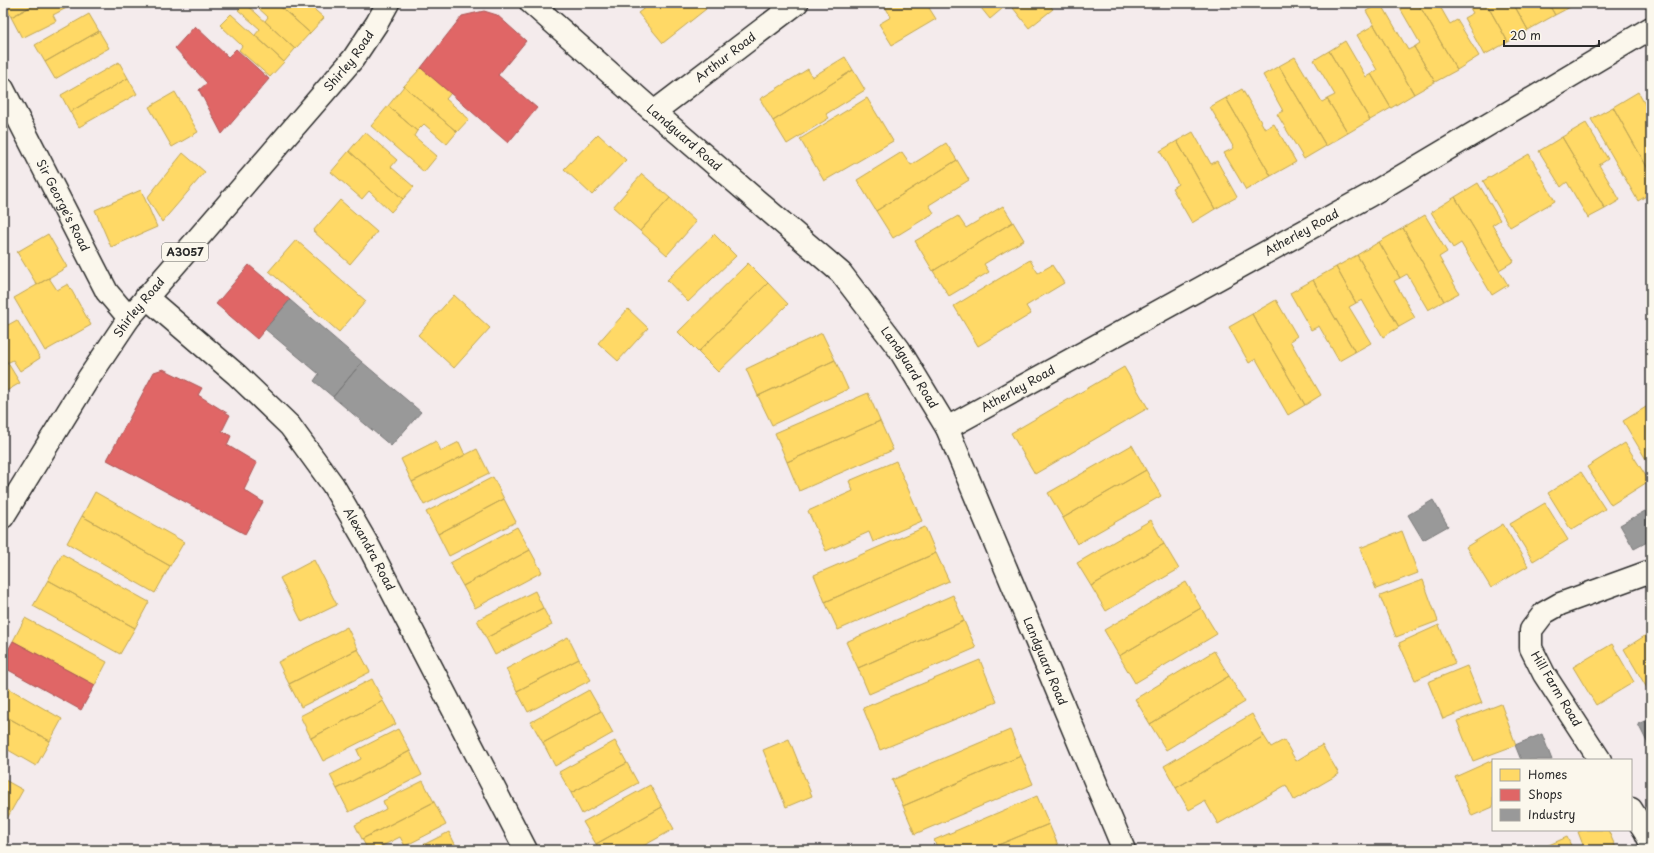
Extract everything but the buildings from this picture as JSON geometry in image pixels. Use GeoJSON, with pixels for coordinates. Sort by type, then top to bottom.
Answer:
{"type":"FeatureCollection","features":[{"type":"Feature","properties":{"kind":"street","name":"Shirley Road"},"geometry":{"type":"LineString","coordinates":[[3,517],[88,378],[129,318],[353,59],[378,23],[388,3]]}},
{"type":"Feature","properties":{"kind":"street","name":"Landguard Road"},"geometry":{"type":"LineString","coordinates":[[531,3],[654,112],[841,273],[899,349],[947,428],[1124,850]]}},
{"type":"Feature","properties":{"kind":"street","name":"Arthur Road"},"geometry":{"type":"LineString","coordinates":[[654,112],[797,3]]}},
{"type":"Feature","properties":{"kind":"street","name":"Atherley Road"},"geometry":{"type":"LineString","coordinates":[[947,428],[1370,195],[1651,28]]}},
{"type":"Feature","properties":{"kind":"street","name":"Sir George's Road"},"geometry":{"type":"LineString","coordinates":[[3,89],[107,292],[129,318]]}},
{"type":"Feature","properties":{"kind":"street","name":"Alexandra Road"},"geometry":{"type":"LineString","coordinates":[[146,297],[237,375],[290,426],[333,485],[369,547],[526,850]]}},
{"type":"Feature","properties":{"kind":"street","name":"Hill Farm Road"},"geometry":{"type":"LineString","coordinates":[[1599,759],[1544,674],[1531,648],[1531,630],[1544,613],[1560,604],[1651,571]]}},
{"type":"Feature","properties":{"kind":"street"},"geometry":{"type":"LineString","coordinates":[[1632,811],[1645,831],[1651,844]]}}]}
